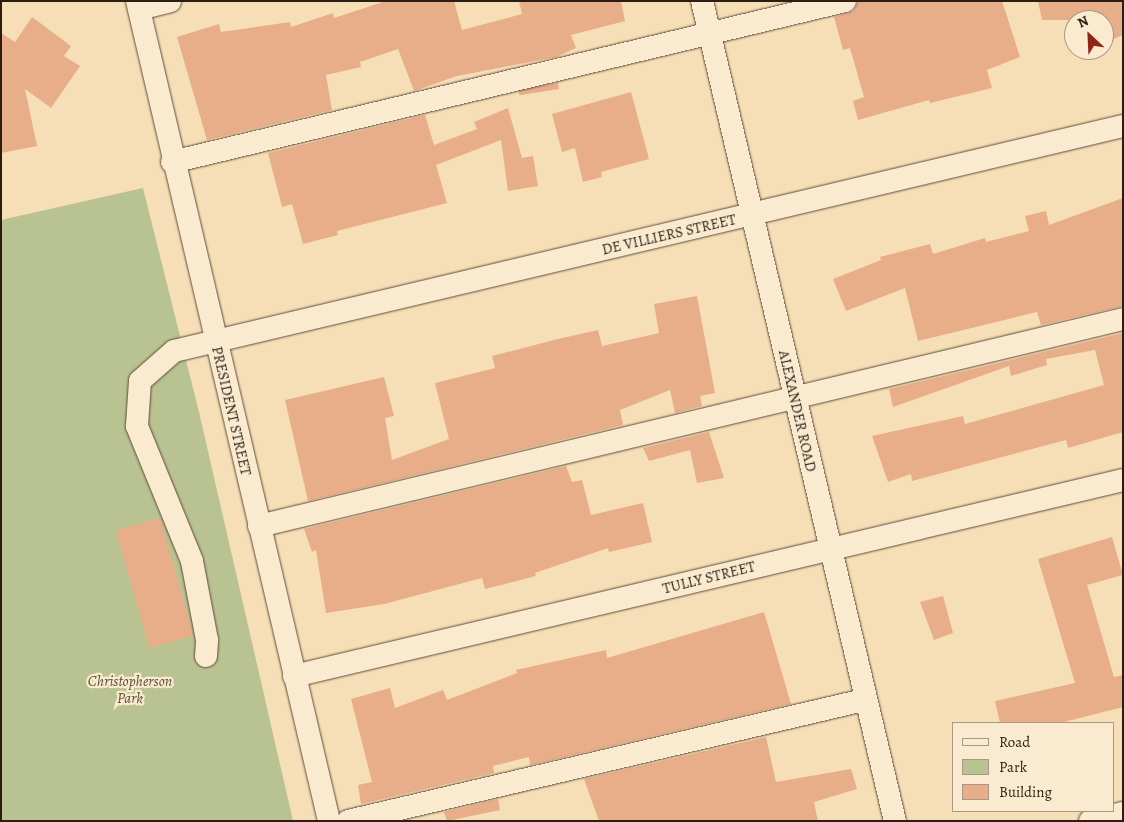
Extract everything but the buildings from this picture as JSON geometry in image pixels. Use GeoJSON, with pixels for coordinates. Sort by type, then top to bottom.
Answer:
{"type":"FeatureCollection","features":[{"type":"Feature","properties":{"kind":"street"},"geometry":{"type":"LineString","coordinates":[[138,5],[170,1]]}},
{"type":"Feature","properties":{"kind":"street","name":"ALEXANDER ROAD"},"geometry":{"type":"LineString","coordinates":[[702,1],[750,216],[794,396],[864,700],[895,821]]}},
{"type":"Feature","properties":{"kind":"street"},"geometry":{"type":"LineString","coordinates":[[172,162],[845,1]]}},
{"type":"Feature","properties":{"kind":"street","name":"PRESIDENT STREET"},"geometry":{"type":"LineString","coordinates":[[138,5],[172,162],[329,821]]}},
{"type":"Feature","properties":{"kind":"street","name":"DE VILLIERS STREET"},"geometry":{"type":"LineString","coordinates":[[206,656],[207,640],[192,560],[138,426],[137,411],[140,381],[153,366],[174,351],[215,343],[1123,126]]}},
{"type":"Feature","properties":{"kind":"street"},"geometry":{"type":"LineString","coordinates":[[259,526],[794,396],[1123,319]]}},
{"type":"Feature","properties":{"kind":"street","name":"TULLY STREET"},"geometry":{"type":"LineString","coordinates":[[294,676],[1123,480]]}},
{"type":"Feature","properties":{"kind":"street"},"geometry":{"type":"LineString","coordinates":[[348,821],[864,700]]}},
{"type":"Feature","properties":{"kind":"street"},"geometry":{"type":"LineString","coordinates":[[1090,821],[1123,813]]}},
{"type":"Feature","properties":{"kind":"green space","name":"Christopherson Park"},"geometry":{"type":"Polygon","coordinates":[[[143,188],[199,412],[293,821],[1,821],[1,220],[143,188]]]}}]}
